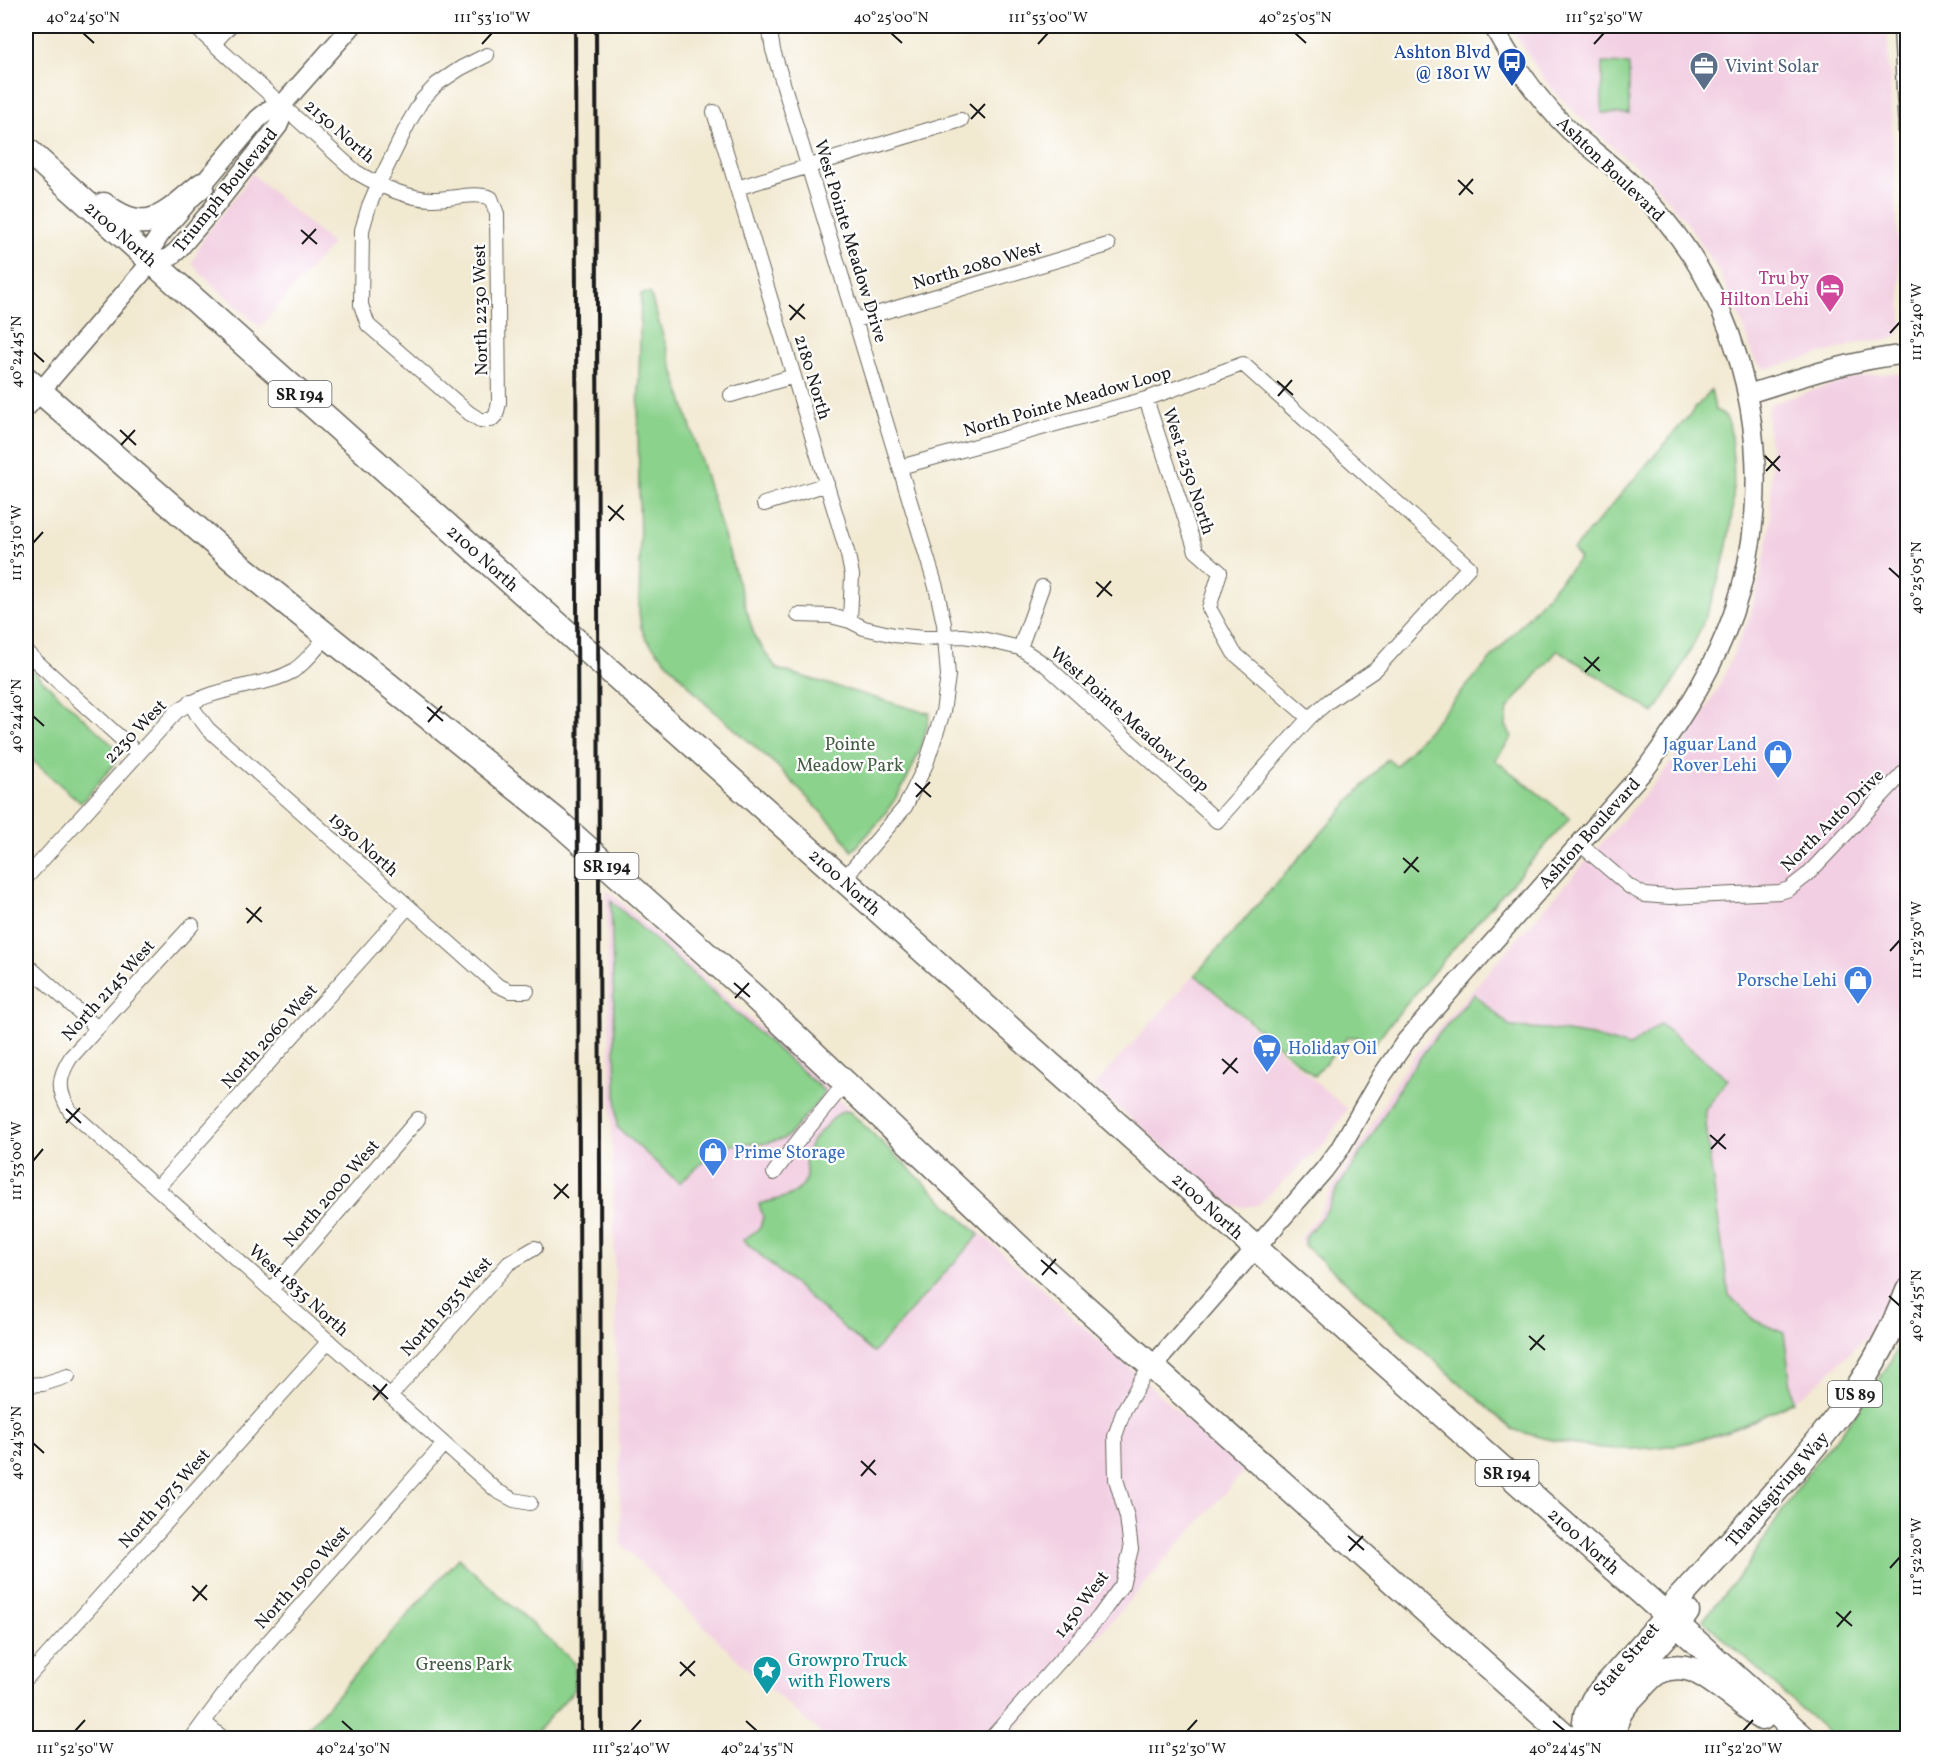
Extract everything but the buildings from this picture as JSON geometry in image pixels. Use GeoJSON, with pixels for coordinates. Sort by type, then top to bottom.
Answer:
{"type":"FeatureCollection","features":[{"type":"Feature","properties":{"kind":"highway"},"geometry":{"type":"LineString","coordinates":[[26,149],[64,173],[111,211],[134,221],[148,222],[160,218],[202,185]]}},
{"type":"Feature","properties":{"kind":"highway","name":"2100 North"},"geometry":{"type":"LineString","coordinates":[[26,149],[1804,1738]]}},
{"type":"Feature","properties":{"kind":"highway","name":"SR 194"},"geometry":{"type":"LineString","coordinates":[[30,393],[556,820],[751,994],[1036,1263],[1568,1738]]}},
{"type":"Feature","properties":{"kind":"highway","name":"Thanksgiving Way"},"geometry":{"type":"LineString","coordinates":[[1596,1738],[1599,1720],[1606,1704],[1671,1619],[1747,1544],[1783,1484],[1825,1436],[1858,1389],[1890,1333],[1908,1291]]}},
{"type":"Feature","properties":{"kind":"highway"},"geometry":{"type":"LineString","coordinates":[[1367,1560],[1437,1636],[1545,1738]]}},
{"type":"Feature","properties":{"kind":"highway"},"geometry":{"type":"LineString","coordinates":[[1615,1738],[1617,1719],[1623,1706],[1653,1676],[1667,1668],[1683,1667],[1703,1675],[1787,1738]]}},
{"type":"Feature","properties":{"kind":"street","name":"2150 North"},"geometry":{"type":"LineString","coordinates":[[194,26],[356,172],[403,194],[430,200],[481,194],[491,198]]}},
{"type":"Feature","properties":{"kind":"street"},"geometry":{"type":"LineString","coordinates":[[214,43],[230,26]]}},
{"type":"Feature","properties":{"kind":"street","name":"Triumph Boulevard"},"geometry":{"type":"LineString","coordinates":[[30,393],[98,324],[152,261],[152,251],[156,241],[263,114],[282,105],[352,26]]}},
{"type":"Feature","properties":{"kind":"street","name":"West Pointe Meadow Drive"},"geometry":{"type":"LineString","coordinates":[[769,26],[773,50],[942,609],[945,637],[948,675],[942,712],[926,764],[905,807],[843,880]]}},
{"type":"Feature","properties":{"kind":"street","name":"Ashton Boulevard"},"geometry":{"type":"LineString","coordinates":[[1152,1367],[1324,1170],[1339,1150],[1381,1077],[1406,1041],[1647,767],[1674,732],[1711,668],[1731,620],[1746,570],[1754,515],[1755,467],[1748,394],[1726,325],[1699,269],[1649,201],[1571,132],[1544,104],[1523,77],[1493,26]]}},
{"type":"Feature","properties":{"kind":"street"},"geometry":{"type":"LineString","coordinates":[[1903,26],[1908,131]]}},
{"type":"Feature","properties":{"kind":"street"},"geometry":{"type":"LineString","coordinates":[[378,184],[422,100],[437,84],[487,55]]}},
{"type":"Feature","properties":{"kind":"street","name":"Triumph Boulevard"},"geometry":{"type":"LineString","coordinates":[[152,261],[160,261],[173,255],[211,211],[278,126],[282,105]]}},
{"type":"Feature","properties":{"kind":"street","name":"2180 North"},"geometry":{"type":"LineString","coordinates":[[714,112],[848,555],[852,575],[850,621]]}},
{"type":"Feature","properties":{"kind":"street"},"geometry":{"type":"LineString","coordinates":[[737,188],[961,120]]}},
{"type":"Feature","properties":{"kind":"street","name":"North 2230 West"},"geometry":{"type":"LineString","coordinates":[[378,184],[362,230],[361,305],[368,325],[480,420],[491,420],[496,415],[499,403],[497,214],[491,198]]}},
{"type":"Feature","properties":{"kind":"street","name":"North 2080 West"},"geometry":{"type":"LineString","coordinates":[[856,320],[1108,245]]}},
{"type":"Feature","properties":{"kind":"street"},"geometry":{"type":"LineString","coordinates":[[1748,394],[1834,367],[1867,359],[1908,354]]}},
{"type":"Feature","properties":{"kind":"street","name":"North Pointe Meadow Loop"},"geometry":{"type":"LineString","coordinates":[[900,467],[1146,399],[1243,364],[1469,567],[1376,670],[1329,701],[1310,718]]}},
{"type":"Feature","properties":{"kind":"street"},"geometry":{"type":"LineString","coordinates":[[731,395],[794,376]]}},
{"type":"Feature","properties":{"kind":"street","name":"West 2250 North"},"geometry":{"type":"LineString","coordinates":[[1146,399],[1196,551],[1220,572],[1209,608],[1234,653],[1310,718]]}},
{"type":"Feature","properties":{"kind":"street"},"geometry":{"type":"LineString","coordinates":[[764,504],[827,484]]}},
{"type":"Feature","properties":{"kind":"street"},"geometry":{"type":"LineString","coordinates":[[1020,648],[1042,587]]}},
{"type":"Feature","properties":{"kind":"street","name":"West Pointe Meadow Loop"},"geometry":{"type":"LineString","coordinates":[[798,615],[816,614],[850,621],[864,628],[894,636],[978,638],[1020,648],[1047,666],[1217,821],[1310,718]]}},
{"type":"Feature","properties":{"kind":"street","name":"2230 West"},"geometry":{"type":"LineString","coordinates":[[26,878],[168,718],[190,702],[214,693],[273,680],[287,674],[306,661],[328,635]]}},
{"type":"Feature","properties":{"kind":"street"},"geometry":{"type":"LineString","coordinates":[[26,652],[137,753]]}},
{"type":"Feature","properties":{"kind":"street","name":"1930 North"},"geometry":{"type":"LineString","coordinates":[[190,702],[208,729],[496,985],[510,991],[528,991]]}},
{"type":"Feature","properties":{"kind":"street","name":"North Auto Drive"},"geometry":{"type":"LineString","coordinates":[[1580,844],[1630,887],[1645,895],[1670,897],[1780,892],[1789,889],[1807,875],[1908,768]]}},
{"type":"Feature","properties":{"kind":"street"},"geometry":{"type":"LineString","coordinates":[[26,856],[36,866]]}},
{"type":"Feature","properties":{"kind":"street","name":"North 2060 West"},"geometry":{"type":"LineString","coordinates":[[157,1188],[408,907]]}},
{"type":"Feature","properties":{"kind":"street","name":"North 2145 West"},"geometry":{"type":"LineString","coordinates":[[59,1085],[64,1067],[71,1057],[192,924]]}},
{"type":"Feature","properties":{"kind":"street"},"geometry":{"type":"LineString","coordinates":[[26,964],[97,1028]]}},
{"type":"Feature","properties":{"kind":"street"},"geometry":{"type":"LineString","coordinates":[[774,1173],[845,1083]]}},
{"type":"Feature","properties":{"kind":"street","name":"West 1835 North"},"geometry":{"type":"LineString","coordinates":[[59,1085],[70,1111],[444,1444],[504,1496],[530,1503]]}},
{"type":"Feature","properties":{"kind":"street","name":"North 2000 West"},"geometry":{"type":"LineString","coordinates":[[271,1290],[418,1119]]}},
{"type":"Feature","properties":{"kind":"street","name":"North 1935 West"},"geometry":{"type":"LineString","coordinates":[[390,1396],[509,1263],[535,1248]]}},
{"type":"Feature","properties":{"kind":"street","name":"North 1975 West"},"geometry":{"type":"LineString","coordinates":[[26,1679],[329,1341]]}},
{"type":"Feature","properties":{"kind":"street","name":"1450 West"},"geometry":{"type":"LineString","coordinates":[[991,1738],[1099,1617],[1122,1585],[1131,1549],[1127,1517],[1116,1479],[1115,1436],[1124,1410],[1142,1379],[1152,1367]]}},
{"type":"Feature","properties":{"kind":"street"},"geometry":{"type":"LineString","coordinates":[[26,1385],[43,1384],[68,1376]]}},
{"type":"Feature","properties":{"kind":"street","name":"North 1900 West"},"geometry":{"type":"LineString","coordinates":[[192,1738],[237,1677],[444,1444]]}},
{"type":"Feature","properties":{"kind":"street","name":"State Street"},"geometry":{"type":"LineString","coordinates":[[1580,1738],[1583,1715],[1591,1698],[1671,1619]]}},
{"type":"Feature","properties":{"kind":"street"},"geometry":{"type":"LineString","coordinates":[[204,1722],[223,1738]]}},
{"type":"Feature","properties":{"kind":"shaded area"},"geometry":{"type":"Polygon","coordinates":[[[1510,26],[1887,26],[1902,321],[1902,328],[1898,335],[1888,340],[1867,341],[1767,369],[1760,366],[1754,358],[1743,325],[1720,274],[1688,224],[1650,179],[1588,125],[1557,94],[1542,76],[1510,26]]]}},
{"type":"Feature","properties":{"kind":"shaded area"},"geometry":{"type":"Polygon","coordinates":[[[251,173],[332,244],[260,327],[201,274],[192,263],[204,237],[244,186],[251,173]]]}},
{"type":"Feature","properties":{"kind":"shaded area"},"geometry":{"type":"Polygon","coordinates":[[[1899,374],[1908,380],[1908,1257],[1898,1287],[1886,1317],[1827,1375],[1805,1393],[1777,1410],[1715,1437],[1683,1445],[1620,1450],[1568,1445],[1513,1429],[1300,1242],[1301,1237],[1318,1215],[1412,1058],[1654,784],[1700,720],[1719,686],[1750,616],[1762,570],[1769,533],[1771,498],[1767,413],[1770,404],[1856,377],[1899,374]]]}},
{"type":"Feature","properties":{"kind":"shaded area"},"geometry":{"type":"Polygon","coordinates":[[[606,889],[823,1084],[917,1176],[1244,1471],[1008,1738],[826,1738],[743,1665],[621,1544],[606,889]]]}},
{"type":"Feature","properties":{"kind":"shaded area"},"geometry":{"type":"Polygon","coordinates":[[[1194,975],[1347,1109],[1326,1142],[1258,1205],[1234,1206],[1224,1200],[1094,1086],[1194,975]]]}},
{"type":"Feature","properties":{"kind":"green space"},"geometry":{"type":"Polygon","coordinates":[[[1602,63],[1629,64],[1629,114],[1602,113],[1602,63]]]}},
{"type":"Feature","properties":{"kind":"green space","name":"Pointe Meadow Park"},"geometry":{"type":"Polygon","coordinates":[[[650,293],[755,638],[777,669],[930,713],[915,762],[899,793],[879,821],[852,851],[837,829],[777,766],[706,704],[646,639],[641,627],[638,424],[641,294],[650,293]]]}},
{"type":"Feature","properties":{"kind":"green space"},"geometry":{"type":"Polygon","coordinates":[[[1711,390],[1715,410],[1728,421],[1730,431],[1734,484],[1731,519],[1716,587],[1690,652],[1673,683],[1654,713],[1558,650],[1508,708],[1506,725],[1512,737],[1495,760],[1570,818],[1446,957],[1370,1048],[1357,1037],[1348,1037],[1314,1076],[1195,975],[1387,759],[1396,766],[1580,558],[1573,550],[1711,390]]]}},
{"type":"Feature","properties":{"kind":"green space"},"geometry":{"type":"Polygon","coordinates":[[[26,665],[117,749],[118,758],[115,763],[81,803],[26,755],[26,665]]]}},
{"type":"Feature","properties":{"kind":"green space"},"geometry":{"type":"Polygon","coordinates":[[[611,901],[824,1091],[822,1097],[789,1135],[783,1139],[762,1144],[722,1146],[679,1183],[617,1127],[611,901]]]}},
{"type":"Feature","properties":{"kind":"green space"},"geometry":{"type":"Polygon","coordinates":[[[1474,994],[1511,1027],[1547,1029],[1592,1036],[1629,1047],[1660,1024],[1728,1079],[1705,1110],[1729,1295],[1754,1320],[1784,1333],[1793,1401],[1724,1433],[1656,1448],[1621,1449],[1586,1446],[1550,1440],[1512,1429],[1304,1245],[1306,1236],[1326,1212],[1339,1186],[1371,1138],[1404,1080],[1430,1044],[1474,994]]]}},
{"type":"Feature","properties":{"kind":"green space"},"geometry":{"type":"Polygon","coordinates":[[[843,1111],[850,1112],[979,1235],[873,1353],[743,1240],[760,1228],[763,1217],[759,1204],[788,1196],[802,1186],[806,1178],[805,1158],[808,1149],[822,1130],[843,1111]]]}},
{"type":"Feature","properties":{"kind":"green space"},"geometry":{"type":"Polygon","coordinates":[[[1907,1322],[1907,1738],[1834,1738],[1703,1620],[1745,1569],[1816,1462],[1854,1417],[1876,1385],[1894,1356],[1907,1322]]]}},
{"type":"Feature","properties":{"kind":"green space","name":"Greens Park"},"geometry":{"type":"Polygon","coordinates":[[[458,1558],[575,1663],[575,1689],[531,1738],[299,1738],[458,1558]]]}},
{"type":"Feature","properties":{"kind":"railway"},"geometry":{"type":"LineString","coordinates":[[575,26],[581,1738]]}},
{"type":"Feature","properties":{"kind":"railway"},"geometry":{"type":"LineString","coordinates":[[596,26],[602,1738]]}},
{"type":"Feature","properties":{"kind":"place","name":"Ashton Blvd @ 1801 W"},"geometry":{"type":"Point","coordinates":[1512,88]}},
{"type":"Feature","properties":{"kind":"place","name":"Vivint Solar"},"geometry":{"type":"Point","coordinates":[1704,92]}},
{"type":"Feature","properties":{"kind":"place","name":"Tru by Hilton Lehi"},"geometry":{"type":"Point","coordinates":[1830,314]}},
{"type":"Feature","properties":{"kind":"place","name":"Jaguar Land Rover Lehi"},"geometry":{"type":"Point","coordinates":[1778,780]}},
{"type":"Feature","properties":{"kind":"place","name":"Porsche Lehi"},"geometry":{"type":"Point","coordinates":[1858,1006]}},
{"type":"Feature","properties":{"kind":"place","name":"Holiday Oil"},"geometry":{"type":"Point","coordinates":[1267,1074]}},
{"type":"Feature","properties":{"kind":"place","name":"Prime Storage"},"geometry":{"type":"Point","coordinates":[713,1178]}},
{"type":"Feature","properties":{"kind":"place","name":"Growpro Truck with Flowers"},"geometry":{"type":"Point","coordinates":[767,1696]}}]}
